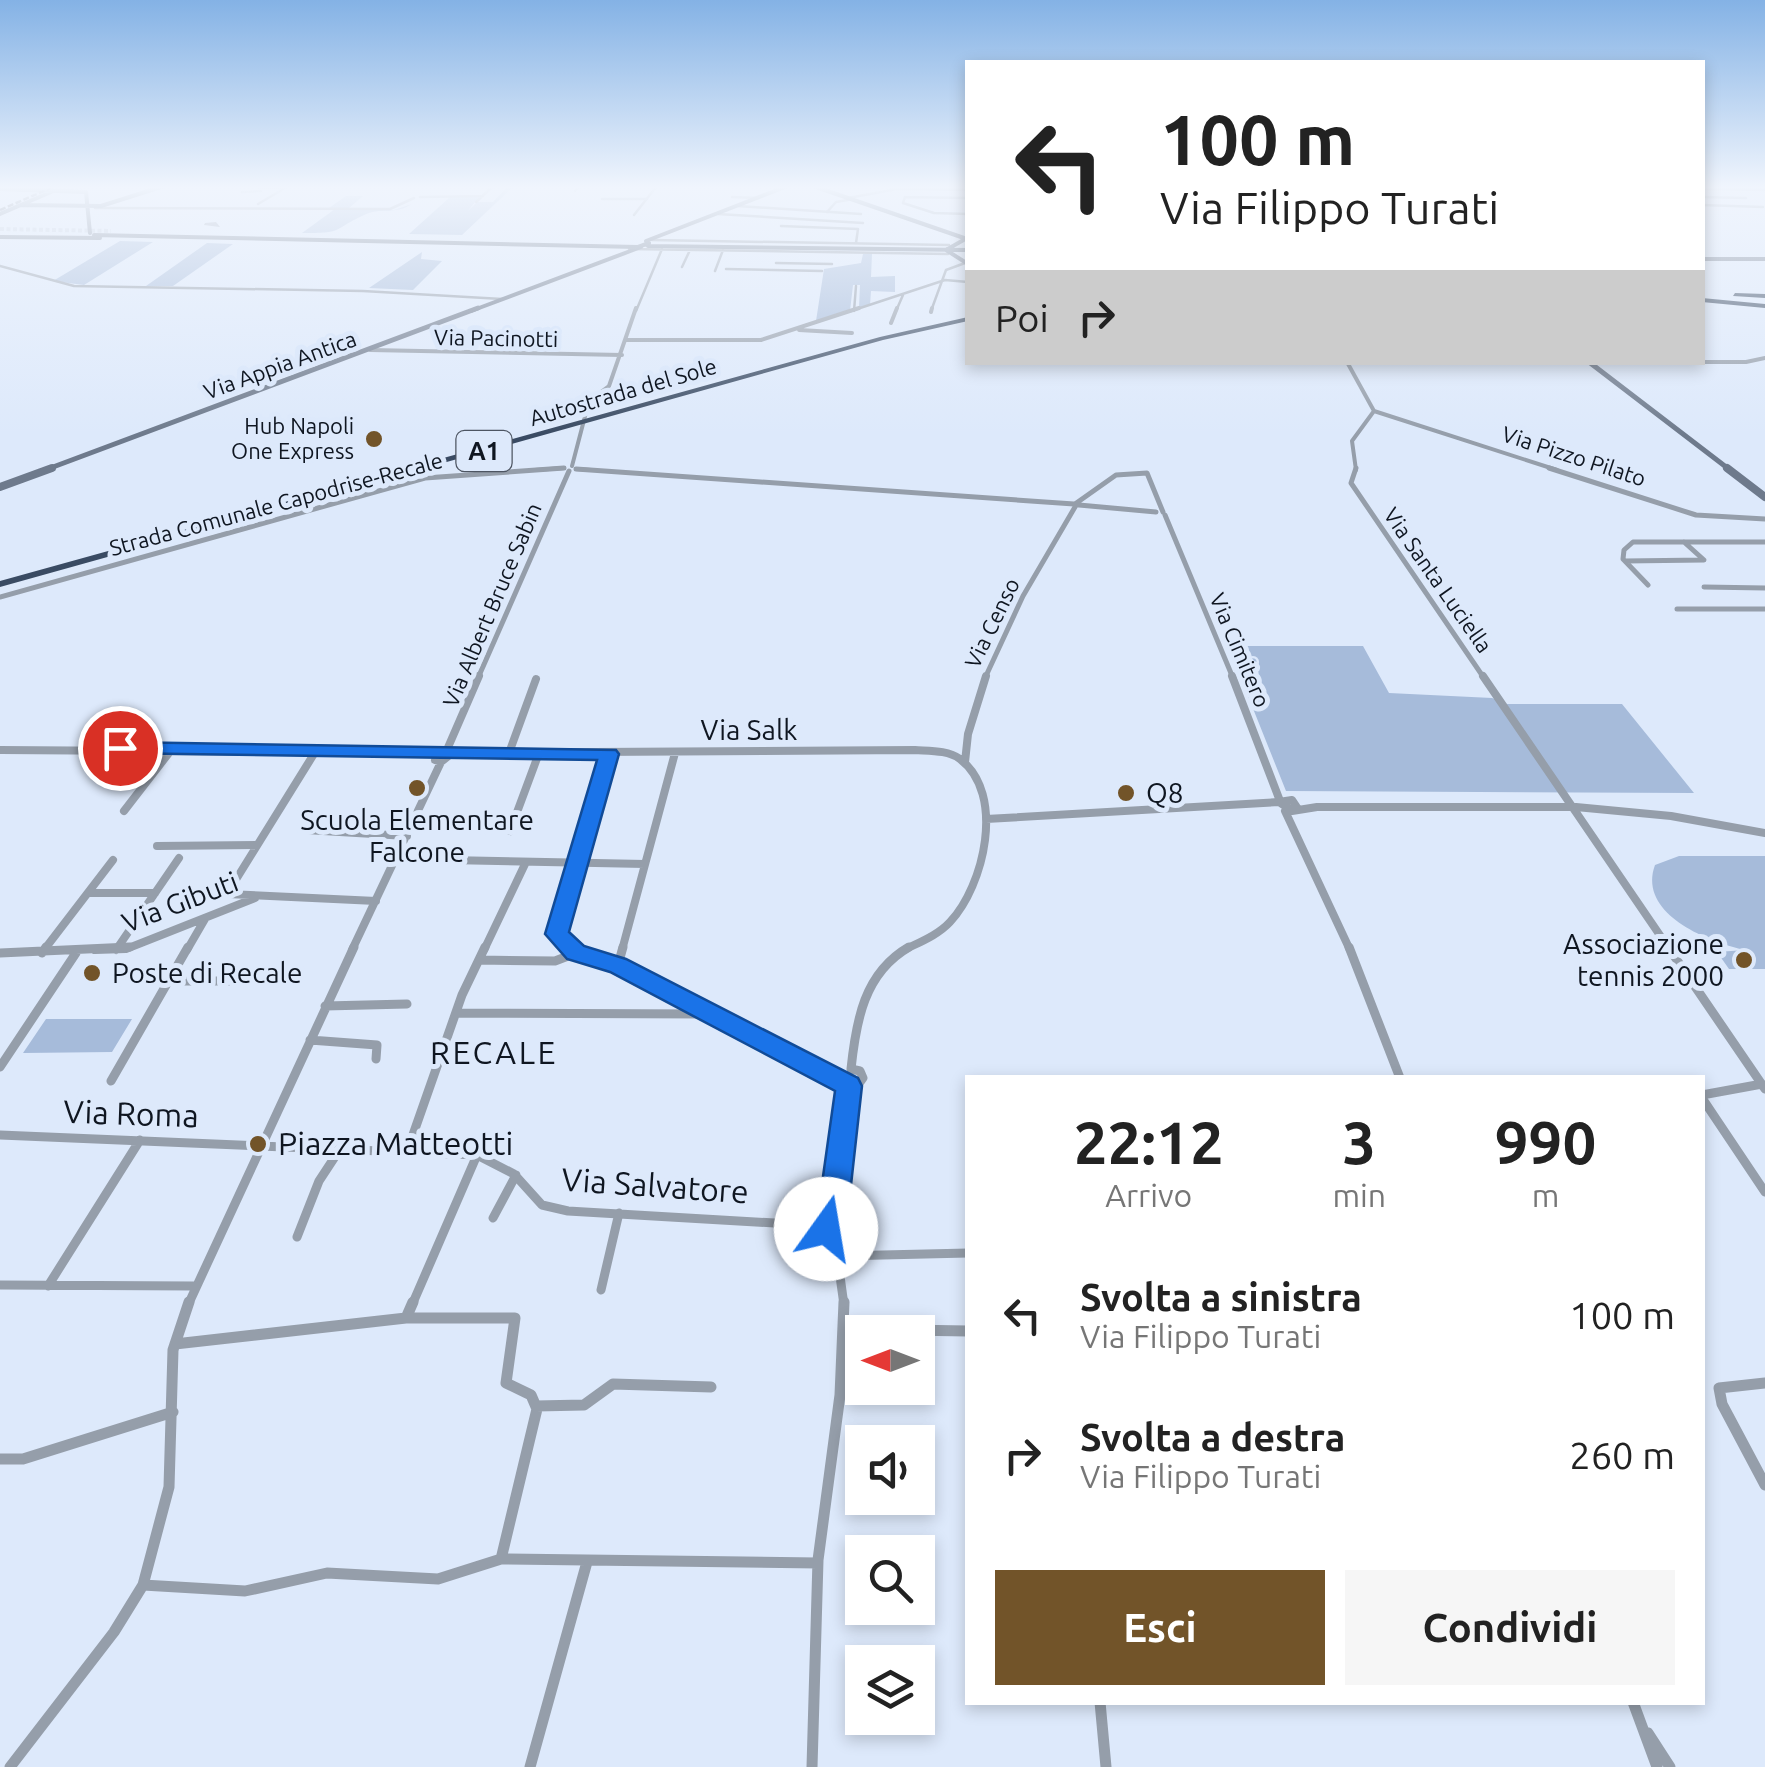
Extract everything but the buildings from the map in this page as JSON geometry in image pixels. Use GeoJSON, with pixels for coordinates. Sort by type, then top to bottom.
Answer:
{"type":"FeatureCollection","features":[{"type":"Feature","properties":{"kind":"highway"},"geometry":{"type":"LineString","coordinates":[[1705,296],[1765,294]]}},
{"type":"Feature","properties":{"kind":"highway"},"geometry":{"type":"LineString","coordinates":[[1705,296],[1765,306]]}},
{"type":"Feature","properties":{"kind":"highway","name":"Autostrada del Sole"},"geometry":{"type":"LineString","coordinates":[[0,581],[965,317]]}},
{"type":"Feature","properties":{"kind":"street"},"geometry":{"type":"LineString","coordinates":[[13,269],[74,286],[484,301],[513,295]]}},
{"type":"Feature","properties":{"kind":"street","name":"Via Appia Antica"},"geometry":{"type":"LineString","coordinates":[[0,487],[576,269]]}},
{"type":"Feature","properties":{"kind":"street"},"geometry":{"type":"LineString","coordinates":[[622,355],[652,269]]}},
{"type":"Feature","properties":{"kind":"street"},"geometry":{"type":"LineString","coordinates":[[816,269],[822,270]]}},
{"type":"Feature","properties":{"kind":"street"},"geometry":{"type":"LineString","coordinates":[[931,312],[948,269]]}},
{"type":"Feature","properties":{"kind":"street"},"geometry":{"type":"LineString","coordinates":[[627,340],[761,340],[946,280],[965,282]]}},
{"type":"Feature","properties":{"kind":"street"},"geometry":{"type":"LineString","coordinates":[[854,311],[856,286]]}},
{"type":"Feature","properties":{"kind":"street"},"geometry":{"type":"LineString","coordinates":[[892,323],[904,295]]}},
{"type":"Feature","properties":{"kind":"street"},"geometry":{"type":"LineString","coordinates":[[794,330],[852,333]]}},
{"type":"Feature","properties":{"kind":"street","name":"Via Pacinotti"},"geometry":{"type":"LineString","coordinates":[[370,350],[622,355]]}},
{"type":"Feature","properties":{"kind":"street","name":"Via Albert Bruce Sabin"},"geometry":{"type":"LineString","coordinates":[[10,1767],[114,1632],[143,1585],[169,1487],[174,1344],[194,1286],[408,836],[570,468],[585,430],[593,394],[609,386],[622,355]]}},
{"type":"Feature","properties":{"kind":"street"},"geometry":{"type":"LineString","coordinates":[[1705,362],[1765,358]]}},
{"type":"Feature","properties":{"kind":"street"},"geometry":{"type":"LineString","coordinates":[[1349,365],[1374,411]]}},
{"type":"Feature","properties":{"kind":"street"},"geometry":{"type":"LineString","coordinates":[[1601,365],[1765,497]]}},
{"type":"Feature","properties":{"kind":"street","name":"Via Pizzo Pilato"},"geometry":{"type":"LineString","coordinates":[[1374,411],[1696,515],[1765,520]]}},
{"type":"Feature","properties":{"kind":"street","name":"Via Santa Luciella"},"geometry":{"type":"LineString","coordinates":[[1374,411],[1352,441],[1356,470],[1351,484],[1763,1084]]}},
{"type":"Feature","properties":{"kind":"street","name":"Strada Comunale Capodrise-Recale"},"geometry":{"type":"LineString","coordinates":[[0,597],[425,478],[570,468],[1160,514]]}},
{"type":"Feature","properties":{"kind":"street","name":"Via Censo"},"geometry":{"type":"LineString","coordinates":[[965,762],[971,709],[1034,574],[1076,505],[1116,476],[1148,473]]}},
{"type":"Feature","properties":{"kind":"street","name":"Via Cimitero"},"geometry":{"type":"LineString","coordinates":[[1148,473],[1160,514],[1278,788],[1281,805]]}},
{"type":"Feature","properties":{"kind":"street"},"geometry":{"type":"LineString","coordinates":[[1752,487],[1765,487]]}},
{"type":"Feature","properties":{"kind":"street"},"geometry":{"type":"LineString","coordinates":[[1648,586],[1625,561],[1624,550],[1633,542],[1765,542]]}},
{"type":"Feature","properties":{"kind":"street"},"geometry":{"type":"LineString","coordinates":[[1625,561],[1704,560],[1684,542]]}},
{"type":"Feature","properties":{"kind":"street"},"geometry":{"type":"LineString","coordinates":[[1704,588],[1765,588]]}},
{"type":"Feature","properties":{"kind":"street"},"geometry":{"type":"LineString","coordinates":[[1677,609],[1765,610]]}},
{"type":"Feature","properties":{"kind":"street"},"geometry":{"type":"LineString","coordinates":[[508,753],[536,680]]}},
{"type":"Feature","properties":{"kind":"street"},"geometry":{"type":"LineString","coordinates":[[124,811],[172,748]]}},
{"type":"Feature","properties":{"kind":"street"},"geometry":{"type":"LineString","coordinates":[[260,896],[227,894],[317,749]]}},
{"type":"Feature","properties":{"kind":"street"},"geometry":{"type":"LineString","coordinates":[[0,750],[317,749],[443,756]]}},
{"type":"Feature","properties":{"kind":"street","name":"Via Salk"},"geometry":{"type":"LineString","coordinates":[[443,756],[914,750],[942,752],[965,762]]}},
{"type":"Feature","properties":{"kind":"street"},"geometry":{"type":"LineString","coordinates":[[510,831],[539,753]]}},
{"type":"Feature","properties":{"kind":"street"},"geometry":{"type":"LineString","coordinates":[[618,965],[674,753]]}},
{"type":"Feature","properties":{"kind":"street"},"geometry":{"type":"LineString","coordinates":[[609,754],[556,926],[560,941],[576,953],[618,965],[845,1082],[860,1084],[860,1071],[852,1069]]}},
{"type":"Feature","properties":{"kind":"street"},"geometry":{"type":"LineString","coordinates":[[812,1767],[818,1563],[843,1329],[840,1256],[834,1230],[826,1217],[833,1212],[845,1082],[852,1069],[854,1036],[873,980],[896,954],[945,927],[962,908],[979,866],[986,819],[978,782],[965,762]]}},
{"type":"Feature","properties":{"kind":"street"},"geometry":{"type":"LineString","coordinates":[[1251,803],[1278,788]]}},
{"type":"Feature","properties":{"kind":"street","name":"Via Cimitero"},"geometry":{"type":"LineString","coordinates":[[1278,788],[1295,805]]}},
{"type":"Feature","properties":{"kind":"street"},"geometry":{"type":"LineString","coordinates":[[986,819],[1251,803],[1576,808],[1671,816],[1765,834]]}},
{"type":"Feature","properties":{"kind":"street"},"geometry":{"type":"LineString","coordinates":[[1281,805],[1295,825],[1399,1075]]}},
{"type":"Feature","properties":{"kind":"street"},"geometry":{"type":"LineString","coordinates":[[1295,805],[1295,825]]}},
{"type":"Feature","properties":{"kind":"street"},"geometry":{"type":"LineString","coordinates":[[306,830],[408,836]]}},
{"type":"Feature","properties":{"kind":"street"},"geometry":{"type":"LineString","coordinates":[[157,846],[258,845]]}},
{"type":"Feature","properties":{"kind":"street"},"geometry":{"type":"LineString","coordinates":[[116,950],[179,858]]}},
{"type":"Feature","properties":{"kind":"street"},"geometry":{"type":"LineString","coordinates":[[42,953],[113,860]]}},
{"type":"Feature","properties":{"kind":"street"},"geometry":{"type":"LineString","coordinates":[[396,860],[645,864]]}},
{"type":"Feature","properties":{"kind":"street"},"geometry":{"type":"LineString","coordinates":[[408,1149],[456,1012],[526,862]]}},
{"type":"Feature","properties":{"kind":"street"},"geometry":{"type":"LineString","coordinates":[[88,892],[155,893]]}},
{"type":"Feature","properties":{"kind":"street","name":"Via Gibuti"},"geometry":{"type":"LineString","coordinates":[[0,953],[116,950],[260,896],[376,901]]}},
{"type":"Feature","properties":{"kind":"street"},"geometry":{"type":"LineString","coordinates":[[111,1081],[204,919]]}},
{"type":"Feature","properties":{"kind":"street"},"geometry":{"type":"LineString","coordinates":[[0,1067],[76,953]]}},
{"type":"Feature","properties":{"kind":"street"},"geometry":{"type":"LineString","coordinates":[[479,960],[555,961],[576,953]]}},
{"type":"Feature","properties":{"kind":"street"},"geometry":{"type":"LineString","coordinates":[[169,981],[246,981]]}},
{"type":"Feature","properties":{"kind":"street"},"geometry":{"type":"LineString","coordinates":[[325,1006],[407,1004]]}},
{"type":"Feature","properties":{"kind":"street"},"geometry":{"type":"LineString","coordinates":[[456,1012],[712,1014]]}},
{"type":"Feature","properties":{"kind":"street"},"geometry":{"type":"LineString","coordinates":[[310,1040],[377,1046],[376,1059]]}},
{"type":"Feature","properties":{"kind":"street"},"geometry":{"type":"LineString","coordinates":[[1705,1095],[1763,1084]]}},
{"type":"Feature","properties":{"kind":"street"},"geometry":{"type":"LineString","coordinates":[[1705,1101],[1765,1192]]}},
{"type":"Feature","properties":{"kind":"street","name":"Via Roma"},"geometry":{"type":"LineString","coordinates":[[0,1134],[261,1143]]}},
{"type":"Feature","properties":{"kind":"street"},"geometry":{"type":"LineString","coordinates":[[48,1286],[140,1140]]}},
{"type":"Feature","properties":{"kind":"street","name":"Via Salvatore"},"geometry":{"type":"LineString","coordinates":[[261,1143],[477,1155],[516,1175],[542,1205],[568,1212],[619,1212],[834,1230]]}},
{"type":"Feature","properties":{"kind":"street"},"geometry":{"type":"LineString","coordinates":[[298,1238],[319,1181],[342,1146]]}},
{"type":"Feature","properties":{"kind":"street"},"geometry":{"type":"LineString","coordinates":[[406,1318],[477,1155]]}},
{"type":"Feature","properties":{"kind":"street"},"geometry":{"type":"LineString","coordinates":[[492,1218],[516,1175]]}},
{"type":"Feature","properties":{"kind":"street"},"geometry":{"type":"LineString","coordinates":[[601,1290],[619,1212]]}},
{"type":"Feature","properties":{"kind":"street"},"geometry":{"type":"LineString","coordinates":[[833,1212],[846,1216],[834,1230]]}},
{"type":"Feature","properties":{"kind":"street"},"geometry":{"type":"LineString","coordinates":[[834,1230],[862,1252]]}},
{"type":"Feature","properties":{"kind":"street"},"geometry":{"type":"LineString","coordinates":[[840,1256],[862,1252],[965,1253]]}},
{"type":"Feature","properties":{"kind":"street"},"geometry":{"type":"LineString","coordinates":[[0,1286],[194,1286]]}},
{"type":"Feature","properties":{"kind":"street"},"geometry":{"type":"LineString","coordinates":[[174,1344],[406,1318],[515,1318],[506,1383],[531,1395],[536,1406],[501,1559]]}},
{"type":"Feature","properties":{"kind":"street"},"geometry":{"type":"LineString","coordinates":[[843,1329],[965,1331]]}},
{"type":"Feature","properties":{"kind":"street"},"geometry":{"type":"LineString","coordinates":[[1765,1382],[1718,1388],[1722,1404],[1765,1486]]}},
{"type":"Feature","properties":{"kind":"street"},"geometry":{"type":"LineString","coordinates":[[536,1406],[584,1405],[613,1384],[711,1386]]}},
{"type":"Feature","properties":{"kind":"street"},"geometry":{"type":"LineString","coordinates":[[0,1459],[23,1459],[172,1412]]}},
{"type":"Feature","properties":{"kind":"street"},"geometry":{"type":"LineString","coordinates":[[143,1585],[245,1590],[327,1572],[438,1578],[501,1559],[818,1563]]}},
{"type":"Feature","properties":{"kind":"street"},"geometry":{"type":"LineString","coordinates":[[530,1767],[587,1562]]}},
{"type":"Feature","properties":{"kind":"street"},"geometry":{"type":"LineString","coordinates":[[1100,1705],[1106,1767]]}},
{"type":"Feature","properties":{"kind":"street"},"geometry":{"type":"LineString","coordinates":[[1636,1709],[1657,1767]]}},
{"type":"Feature","properties":{"kind":"street"},"geometry":{"type":"LineString","coordinates":[[1636,1709],[1670,1767]]}},
{"type":"Feature","properties":{"kind":"shaded area"},"geometry":{"type":"Polygon","coordinates":[[[72,269],[109,269],[84,285],[53,281],[72,269]]]}},
{"type":"Feature","properties":{"kind":"shaded area"},"geometry":{"type":"Polygon","coordinates":[[[169,269],[197,269],[173,286],[146,286],[169,269]]]}},
{"type":"Feature","properties":{"kind":"shaded area"},"geometry":{"type":"Polygon","coordinates":[[[396,269],[434,269],[413,290],[369,288],[396,269]]]}},
{"type":"Feature","properties":{"kind":"shaded area"},"geometry":{"type":"Polygon","coordinates":[[[824,269],[871,269],[871,277],[895,276],[895,292],[871,291],[870,305],[859,308],[860,285],[853,285],[850,311],[816,321],[824,269]]]}},
{"type":"Feature","properties":{"kind":"shaded area"},"geometry":{"type":"Polygon","coordinates":[[[1228,646],[1363,646],[1389,693],[1492,698],[1507,704],[1622,704],[1694,793],[1286,791],[1228,646]]]}},
{"type":"Feature","properties":{"kind":"shaded area"},"geometry":{"type":"Polygon","coordinates":[[[1679,856],[1765,856],[1765,969],[1729,969],[1717,952],[1745,950],[1696,933],[1679,923],[1656,898],[1652,882],[1655,865],[1679,856]]]}},
{"type":"Feature","properties":{"kind":"shaded area"},"geometry":{"type":"Polygon","coordinates":[[[46,1019],[132,1019],[112,1052],[23,1053],[46,1019]]]}},
{"type":"Feature","properties":{"kind":"place","name":"Hub Napoli One Express"},"geometry":{"type":"Point","coordinates":[374,439]}},
{"type":"Feature","properties":{"kind":"place","name":"Scuola Elementare Falcone"},"geometry":{"type":"Point","coordinates":[417,788]}},
{"type":"Feature","properties":{"kind":"place","name":"Q8"},"geometry":{"type":"Point","coordinates":[1126,793]}},
{"type":"Feature","properties":{"kind":"place","name":"Associazione tennis 2000"},"geometry":{"type":"Point","coordinates":[1744,960]}},
{"type":"Feature","properties":{"kind":"place","name":"Poste di Recale"},"geometry":{"type":"Point","coordinates":[92,973]}},
{"type":"Feature","properties":{"kind":"place","name":"Piazza Matteotti"},"geometry":{"type":"Point","coordinates":[258,1144]}},
{"type":"Feature","properties":{"kind":"district","name":"RECALE"},"geometry":{"type":"Point","coordinates":[494,1053]}},
{"type":"Feature","properties":{"kind":"route"},"geometry":{"type":"LineString","coordinates":[[120,748],[609,754],[556,934],[576,953],[618,965],[849,1086],[833,1212],[824,1220],[826,1229]]}}]}
